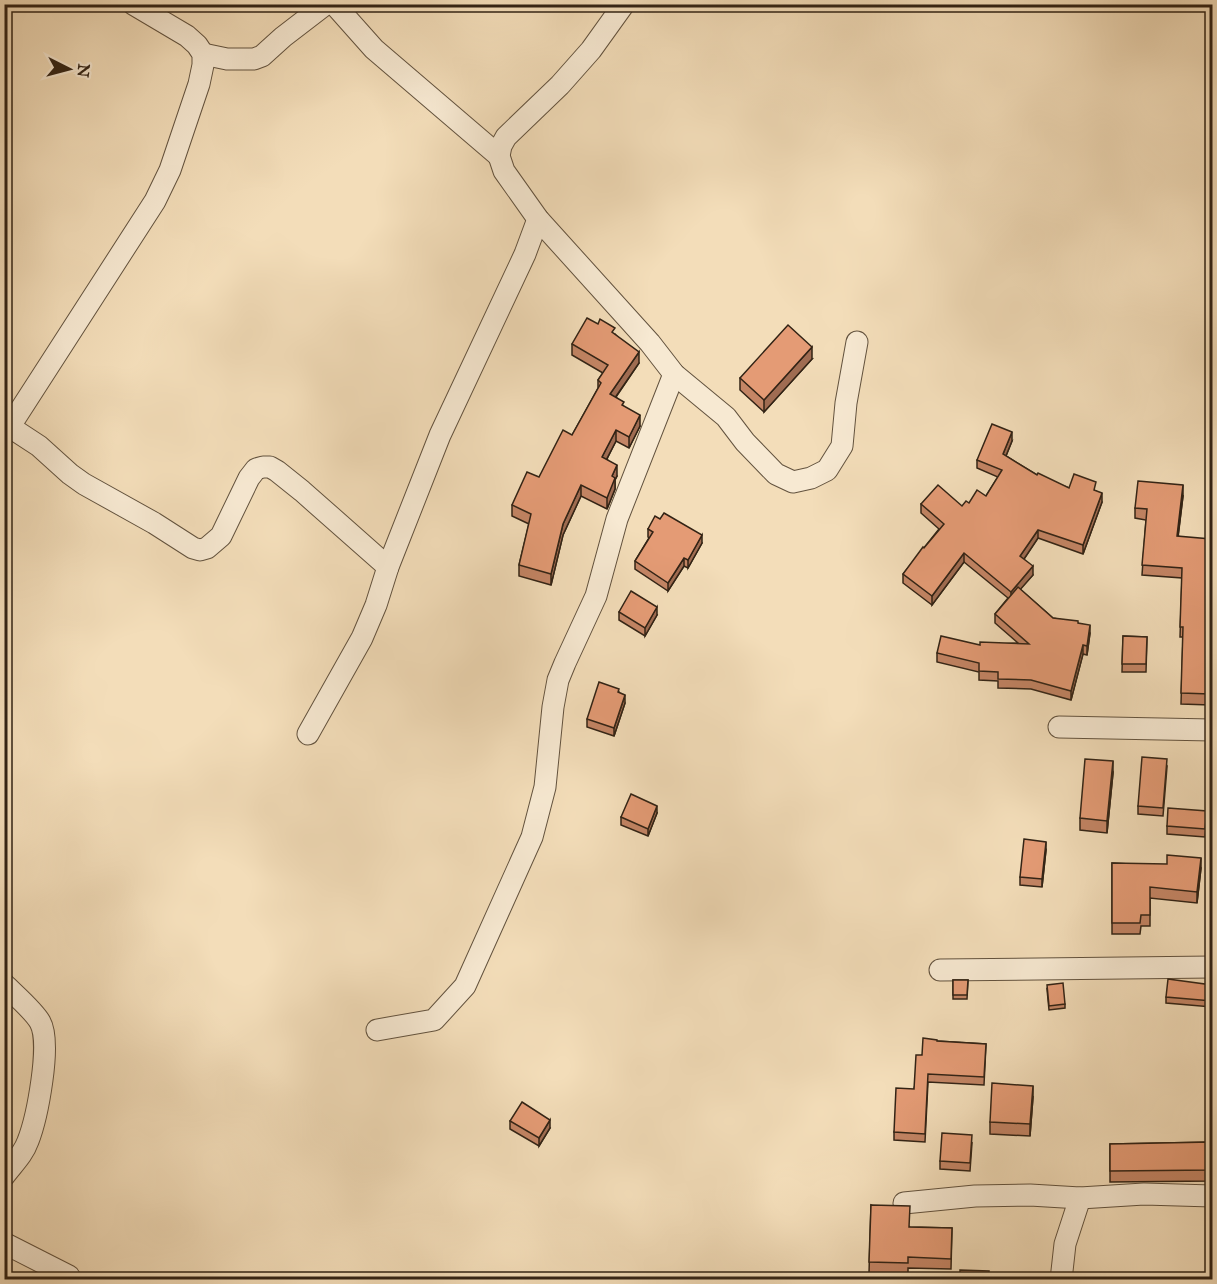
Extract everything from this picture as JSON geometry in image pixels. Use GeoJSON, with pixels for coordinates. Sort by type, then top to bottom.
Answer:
{"type":"FeatureCollection","features":[{"type":"Feature","properties":{"kind":"street"},"geometry":{"type":"LineString","coordinates":[[133,4],[198,45],[203,54],[199,84],[170,170],[155,201],[7,424],[39,446],[84,484],[200,550],[207,549],[221,536],[249,478],[256,469],[270,467],[302,490],[388,567]]}},
{"type":"Feature","properties":{"kind":"street"},"geometry":{"type":"LineString","coordinates":[[203,54],[254,59],[262,56],[326,4]]}},
{"type":"Feature","properties":{"kind":"street"},"geometry":{"type":"LineString","coordinates":[[334,4],[374,48],[499,156]]}},
{"type":"Feature","properties":{"kind":"street"},"geometry":{"type":"LineString","coordinates":[[624,4],[591,50],[560,84],[506,136],[499,156],[504,171],[538,219],[650,343],[674,374],[726,417],[745,442],[776,474],[793,482],[811,478],[827,470],[842,446],[846,403],[857,342]]}},
{"type":"Feature","properties":{"kind":"street"},"geometry":{"type":"LineString","coordinates":[[308,734],[362,638],[440,435],[525,254],[538,219]]}},
{"type":"Feature","properties":{"kind":"street"},"geometry":{"type":"LineString","coordinates":[[377,1030],[434,1020],[465,986],[532,837],[545,787],[558,680],[596,596],[617,519],[674,374]]}},
{"type":"Feature","properties":{"kind":"street"},"geometry":{"type":"LineString","coordinates":[[1059,727],[1212,730]]}},
{"type":"Feature","properties":{"kind":"street"},"geometry":{"type":"LineString","coordinates":[[940,970],[1212,968]]}},
{"type":"Feature","properties":{"kind":"street"},"geometry":{"type":"LineString","coordinates":[[4,984],[39,1020],[44,1030],[45,1041],[40,1090],[28,1140],[21,1156],[4,1176]]}},
{"type":"Feature","properties":{"kind":"street"},"geometry":{"type":"LineString","coordinates":[[904,1203],[975,1196],[1030,1195],[1080,1198],[1144,1194],[1212,1196]]}},
{"type":"Feature","properties":{"kind":"street"},"geometry":{"type":"LineString","coordinates":[[1061,1280],[1065,1244],[1080,1198]]}},
{"type":"Feature","properties":{"kind":"street"},"geometry":{"type":"LineString","coordinates":[[4,1243],[69,1276]]}},
{"type":"Feature","properties":{"kind":"building"},"geometry":{"type":"Polygon","coordinates":[[[587,318],[598,324],[600,319],[615,328],[612,332],[639,352],[610,394],[624,402],[622,405],[640,415],[629,437],[616,430],[602,457],[617,465],[612,476],[615,478],[607,498],[581,485],[563,524],[551,574],[519,565],[531,514],[512,505],[527,472],[539,477],[563,430],[572,435],[601,383],[598,380],[608,365],[572,344],[587,318]]]}},
{"type":"Feature","properties":{"kind":"building"},"geometry":{"type":"Polygon","coordinates":[[[788,325],[812,347],[764,400],[740,378],[788,325]]]}},
{"type":"Feature","properties":{"kind":"building"},"geometry":{"type":"Polygon","coordinates":[[[992,424],[1012,432],[1003,454],[1037,475],[1038,473],[1069,488],[1074,474],[1096,482],[1094,490],[1102,493],[1083,545],[1038,530],[1020,556],[1033,566],[1011,592],[964,553],[932,596],[903,574],[944,524],[921,504],[938,485],[962,506],[966,501],[969,503],[977,490],[986,496],[1002,470],[977,460],[992,424]]]}},
{"type":"Feature","properties":{"kind":"building"},"geometry":{"type":"Polygon","coordinates":[[[1138,481],[1183,485],[1177,536],[1211,539],[1207,589],[1209,589],[1208,637],[1212,637],[1210,694],[1181,693],[1182,568],[1142,565],[1147,509],[1135,508],[1138,481]]]}},
{"type":"Feature","properties":{"kind":"building"},"geometry":{"type":"Polygon","coordinates":[[[664,513],[702,535],[688,560],[684,558],[668,583],[635,561],[653,532],[648,529],[655,516],[660,519],[664,513]]]}},
{"type":"Feature","properties":{"kind":"building"},"geometry":{"type":"Polygon","coordinates":[[[1018,587],[1053,618],[1090,625],[1087,646],[1083,645],[1071,691],[1031,680],[998,679],[998,672],[979,671],[979,663],[937,653],[941,636],[980,645],[980,642],[1029,644],[995,614],[1018,587]]]}},
{"type":"Feature","properties":{"kind":"building"},"geometry":{"type":"Polygon","coordinates":[[[631,591],[657,607],[645,628],[619,612],[631,591]]]}},
{"type":"Feature","properties":{"kind":"building"},"geometry":{"type":"Polygon","coordinates":[[[1123,636],[1147,637],[1146,664],[1122,664],[1123,636]]]}},
{"type":"Feature","properties":{"kind":"building"},"geometry":{"type":"Polygon","coordinates":[[[599,682],[619,689],[618,692],[625,695],[614,728],[587,719],[599,682]]]}},
{"type":"Feature","properties":{"kind":"building"},"geometry":{"type":"Polygon","coordinates":[[[1142,757],[1167,759],[1163,808],[1138,806],[1142,757]]]}},
{"type":"Feature","properties":{"kind":"building"},"geometry":{"type":"Polygon","coordinates":[[[1085,759],[1113,761],[1107,821],[1080,818],[1085,759]]]}},
{"type":"Feature","properties":{"kind":"building"},"geometry":{"type":"Polygon","coordinates":[[[631,794],[657,806],[648,829],[621,817],[631,794]]]}},
{"type":"Feature","properties":{"kind":"building"},"geometry":{"type":"Polygon","coordinates":[[[1168,808],[1207,811],[1205,829],[1167,826],[1168,808]]]}},
{"type":"Feature","properties":{"kind":"building"},"geometry":{"type":"Polygon","coordinates":[[[1024,839],[1046,842],[1042,879],[1020,877],[1024,839]]]}},
{"type":"Feature","properties":{"kind":"building"},"geometry":{"type":"Polygon","coordinates":[[[1167,855],[1201,858],[1197,892],[1150,887],[1150,915],[1141,915],[1140,923],[1112,923],[1112,863],[1167,864],[1167,855]]]}},
{"type":"Feature","properties":{"kind":"building"},"geometry":{"type":"Polygon","coordinates":[[[1168,979],[1212,985],[1212,1001],[1166,997],[1168,979]]]}},
{"type":"Feature","properties":{"kind":"building"},"geometry":{"type":"Polygon","coordinates":[[[953,980],[968,980],[967,995],[953,995],[953,980]]]}},
{"type":"Feature","properties":{"kind":"building"},"geometry":{"type":"Polygon","coordinates":[[[1063,983],[1065,1004],[1049,1006],[1047,985],[1063,983]]]}},
{"type":"Feature","properties":{"kind":"building"},"geometry":{"type":"Polygon","coordinates":[[[923,1038],[986,1044],[984,1077],[928,1074],[925,1134],[894,1132],[896,1088],[914,1089],[916,1055],[922,1055],[923,1038]]]}},
{"type":"Feature","properties":{"kind":"building"},"geometry":{"type":"Polygon","coordinates":[[[992,1083],[1033,1086],[1030,1124],[990,1122],[992,1083]]]}},
{"type":"Feature","properties":{"kind":"building"},"geometry":{"type":"Polygon","coordinates":[[[522,1102],[550,1120],[539,1138],[510,1121],[522,1102]]]}},
{"type":"Feature","properties":{"kind":"building"},"geometry":{"type":"Polygon","coordinates":[[[942,1133],[972,1135],[970,1163],[940,1161],[942,1133]]]}},
{"type":"Feature","properties":{"kind":"building"},"geometry":{"type":"Polygon","coordinates":[[[1212,1142],[1212,1170],[1110,1171],[1110,1144],[1212,1142]]]}},
{"type":"Feature","properties":{"kind":"building"},"geometry":{"type":"Polygon","coordinates":[[[871,1205],[910,1206],[909,1227],[952,1228],[951,1259],[908,1257],[908,1263],[869,1262],[871,1205]]]}},
{"type":"Feature","properties":{"kind":"building"},"geometry":{"type":"Polygon","coordinates":[[[960,1270],[989,1271],[988,1280],[960,1280],[960,1270]]]}}]}
